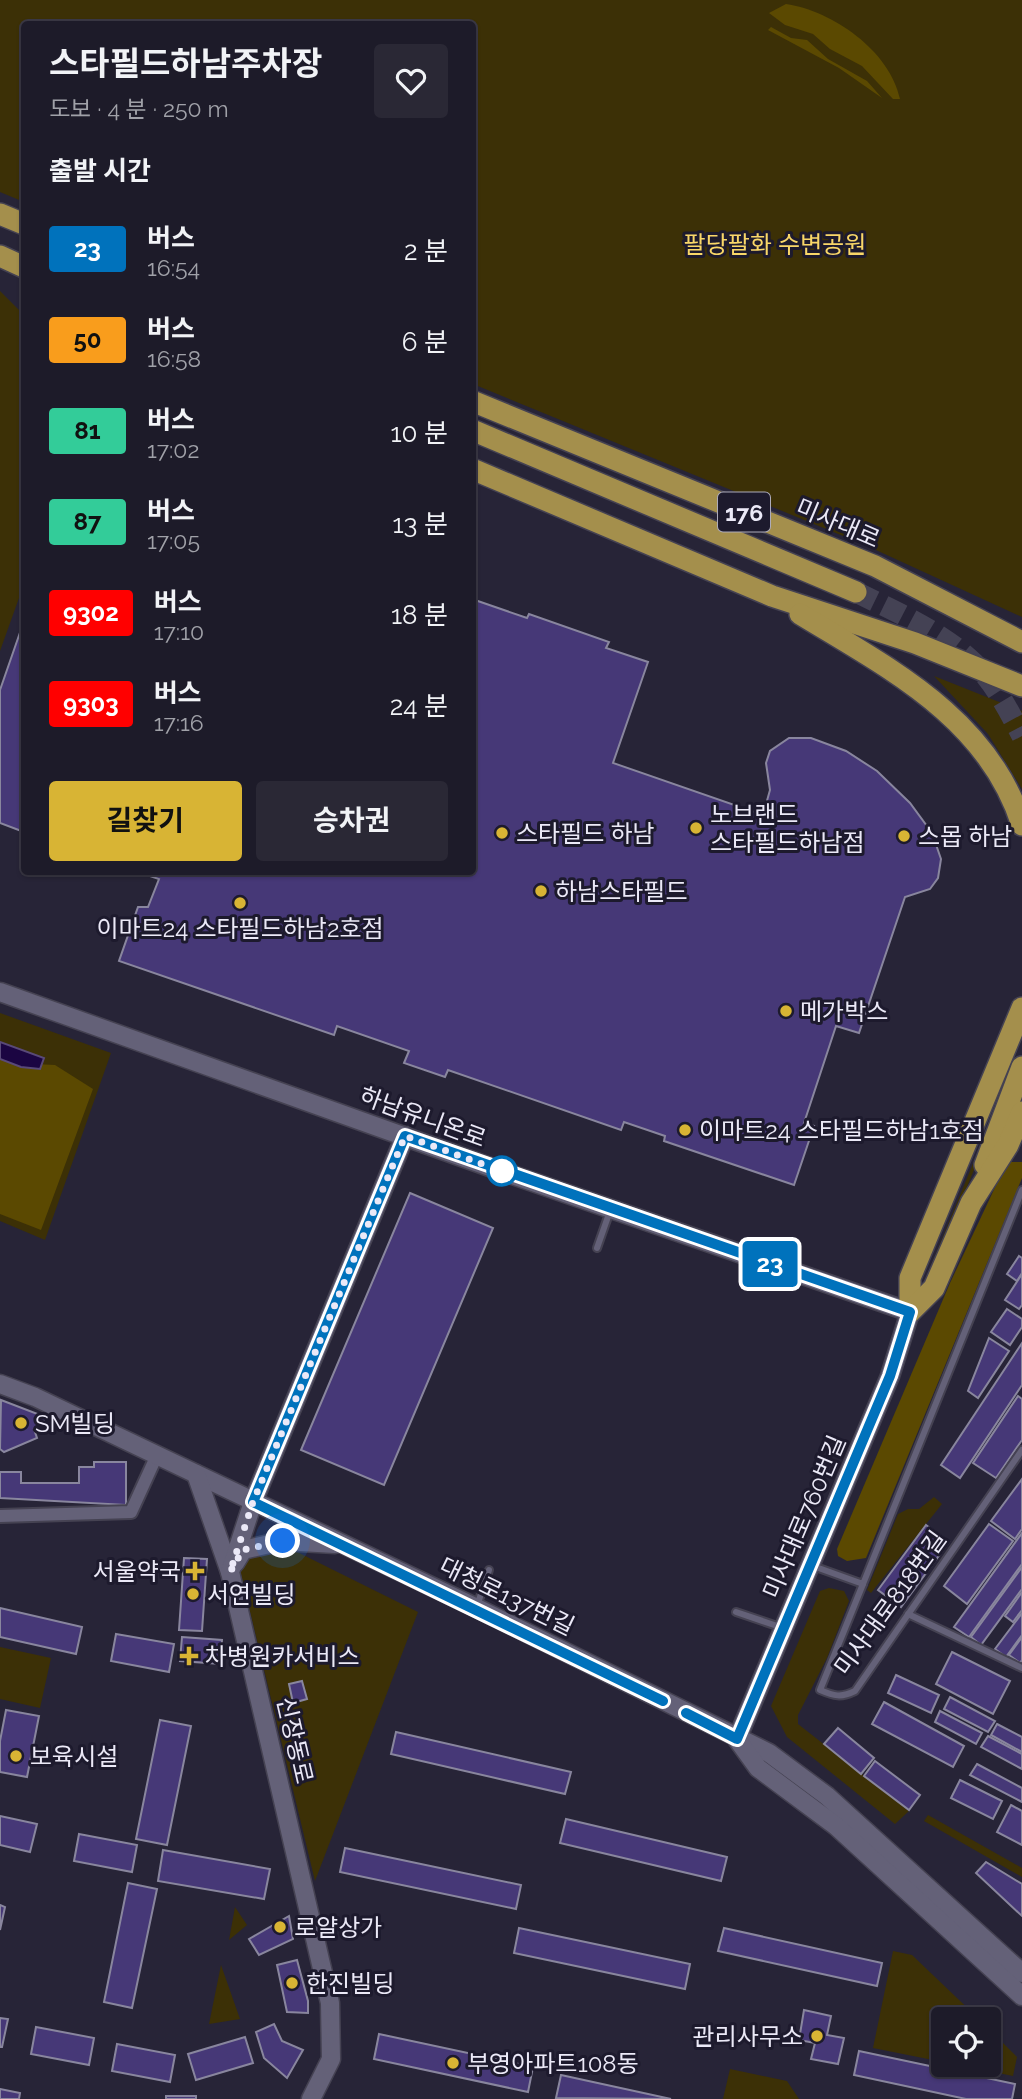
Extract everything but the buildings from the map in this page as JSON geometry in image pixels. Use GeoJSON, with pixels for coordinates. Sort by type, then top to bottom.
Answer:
{"type":"FeatureCollection","features":[{"type":"Feature","properties":{"kind":"main road"},"geometry":{"type":"LineString","coordinates":[[0,214],[21,223]]}},
{"type":"Feature","properties":{"kind":"main road"},"geometry":{"type":"LineString","coordinates":[[0,256],[21,266]]}},
{"type":"Feature","properties":{"kind":"main road","name":"미사대로"},"geometry":{"type":"LineString","coordinates":[[476,403],[875,566],[1018,638]]}},
{"type":"Feature","properties":{"kind":"main road"},"geometry":{"type":"LineString","coordinates":[[476,432],[856,592]]}},
{"type":"Feature","properties":{"kind":"main road"},"geometry":{"type":"LineString","coordinates":[[476,471],[772,596],[915,643],[1022,686]]}},
{"type":"Feature","properties":{"kind":"main road"},"geometry":{"type":"LineString","coordinates":[[772,596],[917,686],[946,709],[973,737],[1004,780],[1022,825]]}},
{"type":"Feature","properties":{"kind":"main road"},"geometry":{"type":"LineString","coordinates":[[983,672],[1022,694]]}},
{"type":"Feature","properties":{"kind":"main road","name":"하남유니온로"},"geometry":{"type":"LineString","coordinates":[[0,992],[910,1312]]}},
{"type":"Feature","properties":{"kind":"main road"},"geometry":{"type":"LineString","coordinates":[[910,1312],[910,1278],[1022,1008]]}},
{"type":"Feature","properties":{"kind":"main road"},"geometry":{"type":"LineString","coordinates":[[910,1312],[934,1288],[971,1203],[1022,1067]]}},
{"type":"Feature","properties":{"kind":"main road"},"geometry":{"type":"LineString","coordinates":[[971,1203],[1007,1145],[1022,1112]]}},
{"type":"Feature","properties":{"kind":"main road"},"geometry":{"type":"LineString","coordinates":[[230,1572],[253,1502],[405,1136]]}},
{"type":"Feature","properties":{"kind":"main road","name":"미사대로760번길"},"geometry":{"type":"LineString","coordinates":[[737,1739],[890,1376],[910,1312]]}},
{"type":"Feature","properties":{"kind":"main road"},"geometry":{"type":"LineString","coordinates":[[0,1384],[35,1397],[253,1502]]}},
{"type":"Feature","properties":{"kind":"main road","name":"신장동로"},"geometry":{"type":"LineString","coordinates":[[196,1474],[230,1572],[330,2003],[331,2059],[311,2099]]}},
{"type":"Feature","properties":{"kind":"main road","name":"대청로137번길"},"geometry":{"type":"LineString","coordinates":[[253,1502],[477,1608],[737,1739],[769,1752],[827,1797],[1022,1973]]}},
{"type":"Feature","properties":{"kind":"main road"},"geometry":{"type":"LineString","coordinates":[[230,1572],[243,1550],[283,1541],[344,1544]]}},
{"type":"Feature","properties":{"kind":"main road","name":"대청로137번길"},"geometry":{"type":"LineString","coordinates":[[737,1739],[758,1768],[836,1826],[1022,1996]]}},
{"type":"Feature","properties":{"kind":"street"},"geometry":{"type":"LineString","coordinates":[[0,1516],[131,1512],[157,1455]]}},
{"type":"Feature","properties":{"kind":"lane","name":"미사대로818번길"},"geometry":{"type":"LineString","coordinates":[[1022,1190],[820,1690],[843,1697],[855,1691],[1022,1450]]}},
{"type":"Feature","properties":{"kind":"lane"},"geometry":{"type":"LineString","coordinates":[[597,1248],[611,1209]]}},
{"type":"Feature","properties":{"kind":"lane","name":"미사대로818번길"},"geometry":{"type":"LineString","coordinates":[[811,1565],[863,1584]]}},
{"type":"Feature","properties":{"kind":"lane"},"geometry":{"type":"LineString","coordinates":[[477,1608],[489,1570]]}},
{"type":"Feature","properties":{"kind":"lane"},"geometry":{"type":"LineString","coordinates":[[736,1612],[785,1629]]}},
{"type":"Feature","properties":{"kind":"lane"},"geometry":{"type":"LineString","coordinates":[[908,1614],[1022,1668]]}},
{"type":"Feature","properties":{"kind":"green space","name":"팔당팔화 수변공원"},"geometry":{"type":"Polygon","coordinates":[[[0,0],[1022,0],[1022,617],[865,545],[476,385],[476,21],[21,21],[21,201],[0,192],[0,0]]]}},
{"type":"Feature","properties":{"kind":"green space"},"geometry":{"type":"Polygon","coordinates":[[[0,291],[21,312],[21,592],[0,651],[0,291]]]}},
{"type":"Feature","properties":{"kind":"green space"},"geometry":{"type":"Polygon","coordinates":[[[934,676],[1022,711],[1022,789],[988,734],[934,676]]]}},
{"type":"Feature","properties":{"kind":"green space"},"geometry":{"type":"Polygon","coordinates":[[[0,1013],[111,1053],[45,1240],[0,1221],[0,1013]]]}},
{"type":"Feature","properties":{"kind":"green space"},"geometry":{"type":"Polygon","coordinates":[[[988,1127],[991,1129],[929,1276],[927,1275],[988,1127]]]}},
{"type":"Feature","properties":{"kind":"green space"},"geometry":{"type":"Polygon","coordinates":[[[934,1497],[942,1504],[871,1593],[867,1590],[898,1514],[908,1509],[919,1509],[934,1497]]]}},
{"type":"Feature","properties":{"kind":"green space"},"geometry":{"type":"Polygon","coordinates":[[[271,1539],[418,1612],[315,1881],[241,1574],[240,1561],[271,1539]]]}},
{"type":"Feature","properties":{"kind":"green space"},"geometry":{"type":"Polygon","coordinates":[[[829,1588],[844,1591],[849,1601],[827,1658],[798,1715],[798,1724],[909,1811],[895,1824],[787,1737],[771,1706],[820,1591],[829,1588]]]}},
{"type":"Feature","properties":{"kind":"green space"},"geometry":{"type":"Polygon","coordinates":[[[0,1647],[51,1658],[40,1708],[0,1699],[0,1647]]]}},
{"type":"Feature","properties":{"kind":"green space"},"geometry":{"type":"Polygon","coordinates":[[[928,1815],[1022,1868],[1022,1877],[924,1821],[928,1815]]]}},
{"type":"Feature","properties":{"kind":"green space"},"geometry":{"type":"Polygon","coordinates":[[[235,1907],[247,1925],[229,1940],[235,1907]]]}},
{"type":"Feature","properties":{"kind":"green space"},"geometry":{"type":"Polygon","coordinates":[[[893,1951],[912,1955],[966,2007],[931,2007],[931,2060],[873,2048],[893,1951]]]}},
{"type":"Feature","properties":{"kind":"green space"},"geometry":{"type":"Polygon","coordinates":[[[221,1965],[240,2019],[209,2024],[221,1965]]]}},
{"type":"Feature","properties":{"kind":"green space"},"geometry":{"type":"Polygon","coordinates":[[[1001,2041],[1017,2057],[1013,2076],[1001,2074],[1001,2041]]]}},
{"type":"Feature","properties":{"kind":"green space"},"geometry":{"type":"Polygon","coordinates":[[[730,2069],[787,2081],[799,2099],[723,2099],[730,2069]]]}},
{"type":"Feature","properties":{"kind":"shaded area"},"geometry":{"type":"Polygon","coordinates":[[[786,4],[822,15],[857,36],[885,65],[900,99],[893,99],[862,66],[830,49],[813,34],[785,25],[769,13],[786,4]]]}},
{"type":"Feature","properties":{"kind":"shaded area"},"geometry":{"type":"Polygon","coordinates":[[[771,27],[791,38],[807,40],[828,59],[867,81],[882,98],[839,68],[768,30],[771,27]]]}},
{"type":"Feature","properties":{"kind":"shaded area"},"geometry":{"type":"Polygon","coordinates":[[[0,1042],[44,1058],[40,1069],[21,1067],[0,1059],[0,1042]]]}},
{"type":"Feature","properties":{"kind":"shaded area"},"geometry":{"type":"Polygon","coordinates":[[[0,1048],[14,1063],[55,1065],[93,1089],[41,1230],[0,1214],[0,1048]]]}},
{"type":"Feature","properties":{"kind":"shaded area"},"geometry":{"type":"Polygon","coordinates":[[[1007,1162],[1022,1162],[1022,1178],[866,1558],[847,1561],[838,1556],[837,1549],[950,1283],[1007,1162]]]}},
{"type":"Feature","properties":{"kind":"tunnel"},"geometry":{"type":"LineString","coordinates":[[856,592],[918,623],[947,641],[974,663],[988,679],[1022,736]]}},
{"type":"Feature","properties":{"kind":"bus line","name":"23"},"geometry":{"type":"LineString","coordinates":[[663,1701],[477,1608],[253,1502],[405,1136],[910,1312],[890,1376],[737,1739],[686,1713]]}},
{"type":"Feature","properties":{"kind":"place","name":"노브랜드 스타필드하남점"},"geometry":{"type":"Point","coordinates":[696,828]}},
{"type":"Feature","properties":{"kind":"place","name":"스타필드 하남"},"geometry":{"type":"Point","coordinates":[502,833]}},
{"type":"Feature","properties":{"kind":"place","name":"스몹 하남"},"geometry":{"type":"Point","coordinates":[904,836]}},
{"type":"Feature","properties":{"kind":"place","name":"하남스타필드"},"geometry":{"type":"Point","coordinates":[541,891]}},
{"type":"Feature","properties":{"kind":"place","name":"이마트24 스타필드하남2호점"},"geometry":{"type":"Point","coordinates":[240,903]}},
{"type":"Feature","properties":{"kind":"place","name":"메가박스"},"geometry":{"type":"Point","coordinates":[786,1011]}},
{"type":"Feature","properties":{"kind":"place","name":"이마트24 스타필드하남1호점"},"geometry":{"type":"Point","coordinates":[685,1130]}},
{"type":"Feature","properties":{"kind":"place","name":"SM빌딩"},"geometry":{"type":"Point","coordinates":[21,1423]}},
{"type":"Feature","properties":{"kind":"place","name":"서울약국"},"geometry":{"type":"Point","coordinates":[195,1571]}},
{"type":"Feature","properties":{"kind":"place","name":"서연빌딩"},"geometry":{"type":"Point","coordinates":[193,1594]}},
{"type":"Feature","properties":{"kind":"place","name":"차병원카서비스"},"geometry":{"type":"Point","coordinates":[189,1656]}},
{"type":"Feature","properties":{"kind":"place","name":"보육시설"},"geometry":{"type":"Point","coordinates":[16,1756]}},
{"type":"Feature","properties":{"kind":"place","name":"로얄상가"},"geometry":{"type":"Point","coordinates":[280,1927]}},
{"type":"Feature","properties":{"kind":"place","name":"한진빌딩"},"geometry":{"type":"Point","coordinates":[292,1983]}},
{"type":"Feature","properties":{"kind":"place","name":"관리사무소"},"geometry":{"type":"Point","coordinates":[817,2036]}},
{"type":"Feature","properties":{"kind":"place","name":"부영아파트108동"},"geometry":{"type":"Point","coordinates":[453,2063]}},
{"type":"Feature","properties":{"kind":"route"},"geometry":{"type":"LineString","coordinates":[[283,1541],[243,1550],[230,1572],[253,1502],[405,1136],[502,1171]]}}]}
